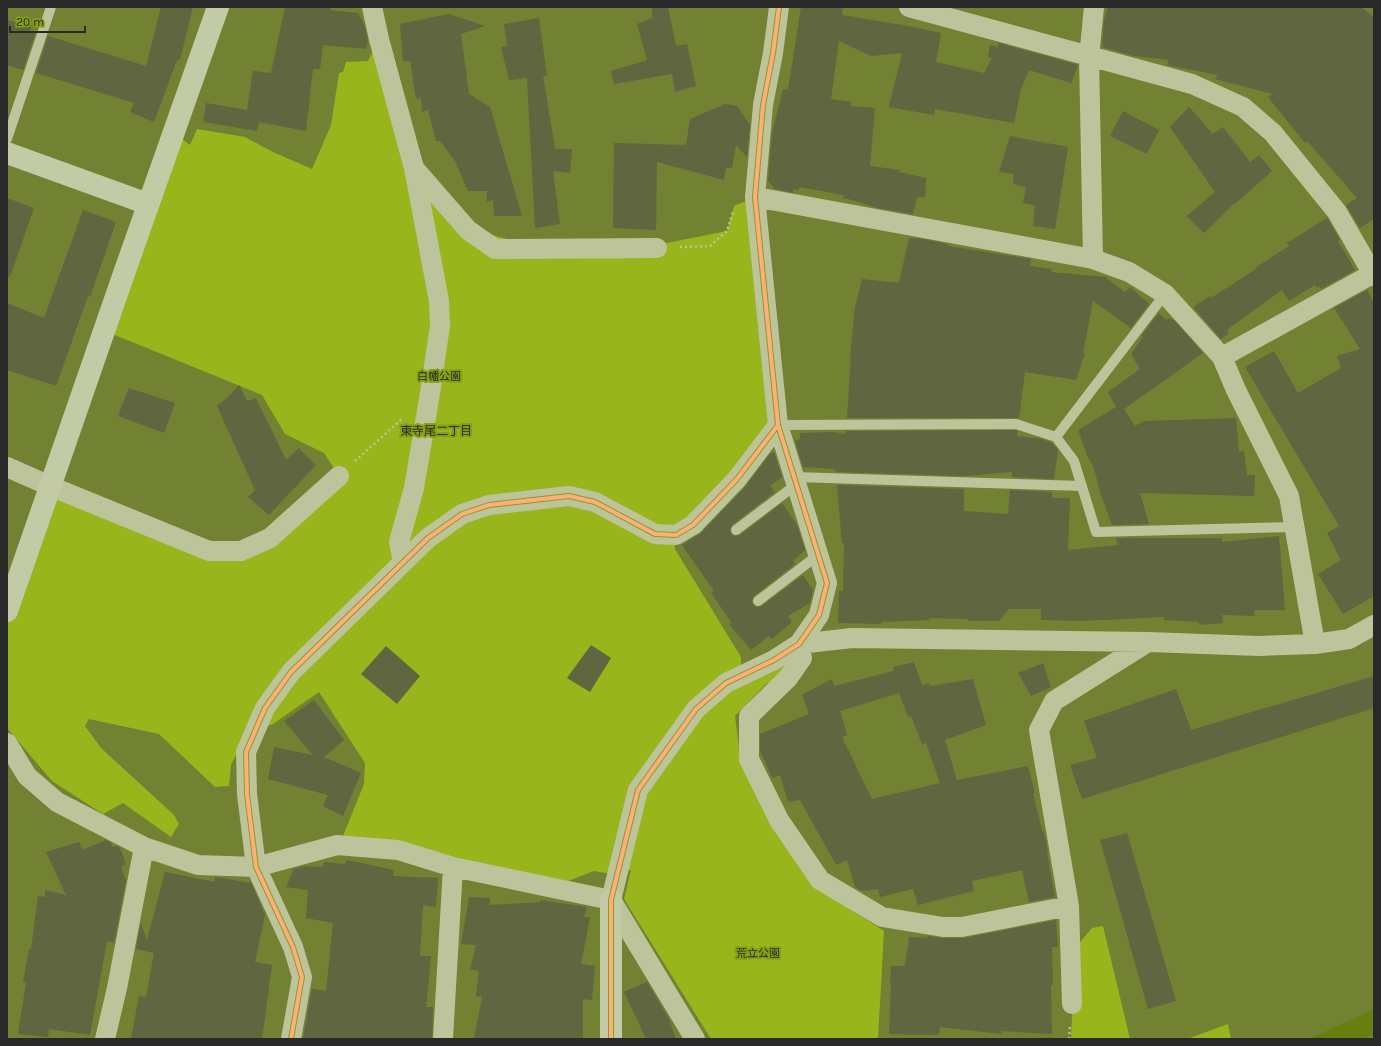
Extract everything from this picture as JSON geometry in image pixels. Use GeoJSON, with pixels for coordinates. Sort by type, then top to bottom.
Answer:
{"type":"FeatureCollection","features":[{"type":"Feature","properties":{"kind":"street"},"geometry":{"type":"LineString","coordinates":[[7,611],[218,7]]}},
{"type":"Feature","properties":{"kind":"street"},"geometry":{"type":"LineString","coordinates":[[372,7],[379,39],[414,168],[439,301],[440,326],[430,394],[414,488],[399,542],[403,562]]}},
{"type":"Feature","properties":{"kind":"street"},"geometry":{"type":"LineString","coordinates":[[611,1039],[611,900],[638,790],[696,709],[726,683],[774,660],[799,644],[819,615],[827,583],[778,425],[755,197],[763,105],[773,53],[779,7]]}},
{"type":"Feature","properties":{"kind":"street"},"geometry":{"type":"LineString","coordinates":[[909,7],[1192,84],[1244,107],[1272,133],[1337,212],[1374,274],[1222,357]]}},
{"type":"Feature","properties":{"kind":"street"},"geometry":{"type":"LineString","coordinates":[[1093,260],[1089,57],[1094,7]]}},
{"type":"Feature","properties":{"kind":"street"},"geometry":{"type":"LineString","coordinates":[[7,153],[148,204]]}},
{"type":"Feature","properties":{"kind":"street"},"geometry":{"type":"LineString","coordinates":[[414,168],[468,230],[495,249],[657,248]]}},
{"type":"Feature","properties":{"kind":"street"},"geometry":{"type":"LineString","coordinates":[[755,197],[1093,260],[1129,272],[1165,294],[1222,357],[1236,390],[1289,496],[1314,644]]}},
{"type":"Feature","properties":{"kind":"street"},"geometry":{"type":"LineString","coordinates":[[291,1039],[302,977],[293,948],[256,867],[246,794],[246,752],[265,708],[291,672],[428,538],[462,514],[489,505],[569,496],[595,502],[655,534],[676,535],[693,525],[731,484],[778,425]]}},
{"type":"Feature","properties":{"kind":"street"},"geometry":{"type":"LineString","coordinates":[[7,467],[50,486],[209,550],[241,552],[270,538],[339,476]]}},
{"type":"Feature","properties":{"kind":"street"},"geometry":{"type":"LineString","coordinates":[[799,644],[852,638],[1148,642],[1259,646],[1314,644],[1349,639],[1374,625]]}},
{"type":"Feature","properties":{"kind":"street"},"geometry":{"type":"LineString","coordinates":[[1072,1004],[1069,906],[1039,730],[1054,701],[1148,642]]}},
{"type":"Feature","properties":{"kind":"street"},"geometry":{"type":"LineString","coordinates":[[799,644],[802,658],[788,678],[749,716],[749,759],[778,820],[820,880],[882,917],[943,927],[962,927],[1069,906]]}},
{"type":"Feature","properties":{"kind":"street"},"geometry":{"type":"LineString","coordinates":[[7,743],[27,776],[56,802],[144,847],[198,865],[256,867],[336,845],[398,850],[453,866],[611,900],[695,1039]]}},
{"type":"Feature","properties":{"kind":"street"},"geometry":{"type":"LineString","coordinates":[[105,1039],[144,847]]}},
{"type":"Feature","properties":{"kind":"street"},"geometry":{"type":"LineString","coordinates":[[443,1039],[453,866]]}},
{"type":"Feature","properties":{"kind":"lane"},"geometry":{"type":"LineString","coordinates":[[7,139],[51,7]]}},
{"type":"Feature","properties":{"kind":"lane"},"geometry":{"type":"LineString","coordinates":[[1056,437],[1165,294]]}},
{"type":"Feature","properties":{"kind":"lane"},"geometry":{"type":"LineString","coordinates":[[778,425],[1016,424],[1056,437],[1074,462],[1096,532],[1294,527]]}},
{"type":"Feature","properties":{"kind":"lane"},"geometry":{"type":"LineString","coordinates":[[736,530],[796,481],[1082,486]]}},
{"type":"Feature","properties":{"kind":"lane"},"geometry":{"type":"LineString","coordinates":[[758,601],[818,555]]}},
{"type":"Feature","properties":{"kind":"path"},"geometry":{"type":"LineString","coordinates":[[657,248],[710,246],[727,231],[734,206],[755,197]]}},
{"type":"Feature","properties":{"kind":"path"},"geometry":{"type":"LineString","coordinates":[[339,476],[430,394]]}},
{"type":"Feature","properties":{"kind":"green space"},"geometry":{"type":"Polygon","coordinates":[[[379,39],[432,188],[488,234],[511,240],[667,243],[727,231],[734,206],[755,197],[778,425],[675,535],[675,549],[741,657],[741,686],[787,664],[789,669],[765,685],[735,716],[741,764],[817,888],[884,931],[878,1039],[711,1039],[624,899],[631,870],[612,874],[594,871],[568,881],[343,836],[364,784],[365,763],[319,692],[273,724],[255,730],[238,751],[231,765],[229,786],[215,787],[159,734],[89,719],[85,726],[101,748],[174,815],[179,824],[171,837],[123,803],[103,814],[52,781],[7,728],[7,611],[50,486],[241,551],[339,476],[324,453],[285,434],[262,395],[105,331],[173,132],[190,145],[197,129],[245,137],[273,152],[312,169],[331,125],[339,73],[343,72],[346,62],[368,61],[379,39]]]}},
{"type":"Feature","properties":{"kind":"green space"},"geometry":{"type":"Polygon","coordinates":[[[1103,926],[1130,1039],[1071,1039],[1075,948],[1092,928],[1103,926]]]}},
{"type":"Feature","properties":{"kind":"green space"},"geometry":{"type":"Polygon","coordinates":[[[1228,1024],[1231,1039],[1187,1039],[1228,1024]]]}},
{"type":"Feature","properties":{"kind":"shaded area"},"geometry":{"type":"Polygon","coordinates":[[[1374,1009],[1374,1034],[1364,1039],[1309,1039],[1374,1009]]]}},
{"type":"Feature","properties":{"kind":"building"},"geometry":{"type":"Polygon","coordinates":[[[161,7],[193,7],[180,60],[177,60],[154,122],[130,112],[134,103],[36,73],[48,36],[146,66],[161,7]]]}},
{"type":"Feature","properties":{"kind":"building"},"geometry":{"type":"Polygon","coordinates":[[[285,7],[331,7],[330,10],[358,13],[364,24],[368,40],[366,49],[323,45],[320,69],[313,69],[306,131],[259,122],[257,131],[203,122],[206,103],[247,110],[253,71],[271,73],[285,7]]]}},
{"type":"Feature","properties":{"kind":"building"},"geometry":{"type":"Polygon","coordinates":[[[652,7],[668,7],[676,46],[687,44],[696,86],[675,92],[672,74],[614,84],[611,71],[647,60],[637,24],[652,18],[652,7]]]}},
{"type":"Feature","properties":{"kind":"building"},"geometry":{"type":"Polygon","coordinates":[[[801,7],[843,7],[842,15],[941,33],[936,62],[984,73],[992,58],[988,57],[990,45],[998,47],[999,43],[1078,65],[1071,83],[1029,70],[1021,89],[1014,123],[935,109],[934,115],[889,107],[902,53],[871,56],[839,41],[831,99],[851,102],[851,106],[875,108],[870,166],[900,170],[899,172],[926,178],[925,197],[917,197],[913,214],[877,208],[843,198],[844,195],[799,187],[799,190],[792,189],[794,193],[775,189],[768,181],[772,133],[783,89],[788,90],[801,7]]]}},
{"type":"Feature","properties":{"kind":"building"},"geometry":{"type":"Polygon","coordinates":[[[1108,7],[1361,7],[1374,17],[1374,219],[1360,228],[1346,205],[1357,198],[1307,141],[1305,143],[1268,97],[1273,94],[1215,79],[1218,75],[1167,65],[1169,60],[1134,56],[1102,47],[1104,20],[1108,7]]]}},
{"type":"Feature","properties":{"kind":"building"},"geometry":{"type":"Polygon","coordinates":[[[449,14],[485,26],[461,34],[469,94],[490,107],[522,216],[494,216],[493,200],[487,202],[487,191],[468,191],[455,161],[440,141],[436,141],[428,110],[422,112],[421,98],[416,99],[410,61],[403,61],[400,24],[449,14]]]}},
{"type":"Feature","properties":{"kind":"building"},"geometry":{"type":"Polygon","coordinates":[[[539,18],[547,76],[543,76],[555,149],[572,149],[570,173],[553,171],[560,224],[535,228],[527,78],[509,80],[501,47],[507,46],[504,24],[539,18]]]}},
{"type":"Feature","properties":{"kind":"building"},"geometry":{"type":"Polygon","coordinates":[[[7,20],[31,27],[30,31],[36,32],[23,70],[7,65],[7,20]]]}},
{"type":"Feature","properties":{"kind":"building"},"geometry":{"type":"Polygon","coordinates":[[[725,104],[737,106],[750,125],[747,157],[736,145],[732,168],[726,168],[724,180],[657,162],[656,230],[613,228],[614,143],[686,145],[690,119],[725,104]]]}},
{"type":"Feature","properties":{"kind":"building"},"geometry":{"type":"Polygon","coordinates":[[[1189,107],[1213,134],[1223,127],[1250,162],[1259,155],[1272,171],[1234,205],[1233,204],[1204,233],[1187,216],[1215,192],[1170,127],[1189,107]]]}},
{"type":"Feature","properties":{"kind":"building"},"geometry":{"type":"Polygon","coordinates":[[[1123,111],[1159,130],[1147,154],[1110,136],[1123,111]]]}},
{"type":"Feature","properties":{"kind":"building"},"geometry":{"type":"Polygon","coordinates":[[[1010,136],[1068,147],[1055,229],[1033,226],[1035,205],[1023,203],[1026,187],[1013,184],[1014,174],[999,172],[1010,136]]]}},
{"type":"Feature","properties":{"kind":"building"},"geometry":{"type":"Polygon","coordinates":[[[7,198],[34,208],[10,277],[7,276],[7,198]]]}},
{"type":"Feature","properties":{"kind":"building"},"geometry":{"type":"Polygon","coordinates":[[[83,210],[116,222],[90,297],[88,296],[56,386],[7,370],[7,303],[44,318],[83,210]]]}},
{"type":"Feature","properties":{"kind":"building"},"geometry":{"type":"Polygon","coordinates":[[[1327,218],[1340,240],[1338,241],[1355,270],[1321,289],[1319,286],[1316,288],[1315,285],[1289,301],[1282,290],[1228,329],[1228,334],[1221,339],[1193,307],[1210,296],[1211,298],[1256,269],[1255,268],[1289,246],[1287,243],[1327,218]]]}},
{"type":"Feature","properties":{"kind":"building"},"geometry":{"type":"Polygon","coordinates":[[[909,238],[923,239],[948,244],[948,246],[1031,259],[1030,266],[1052,269],[1051,272],[1105,277],[1125,292],[1130,287],[1149,304],[1131,328],[1093,301],[1083,353],[1085,353],[1076,380],[1025,372],[1019,418],[847,418],[850,356],[855,307],[862,279],[899,283],[909,238]]]}},
{"type":"Feature","properties":{"kind":"building"},"geometry":{"type":"Polygon","coordinates":[[[1367,290],[1374,303],[1374,596],[1343,614],[1318,574],[1341,560],[1327,533],[1339,526],[1245,367],[1274,351],[1298,393],[1341,368],[1337,356],[1360,349],[1334,308],[1367,290]]]}},
{"type":"Feature","properties":{"kind":"building"},"geometry":{"type":"Polygon","coordinates":[[[1159,313],[1166,320],[1170,318],[1172,320],[1173,319],[1203,353],[1124,409],[1135,426],[1144,421],[1236,418],[1239,452],[1244,451],[1247,475],[1255,475],[1254,496],[1140,493],[1149,524],[1112,525],[1100,492],[1094,468],[1087,455],[1078,430],[1116,407],[1108,392],[1140,369],[1131,354],[1143,337],[1141,336],[1159,313]]]}},
{"type":"Feature","properties":{"kind":"building"},"geometry":{"type":"Polygon","coordinates":[[[239,385],[247,401],[256,398],[286,460],[299,448],[316,465],[269,515],[248,497],[255,490],[217,406],[239,385]]]}},
{"type":"Feature","properties":{"kind":"building"},"geometry":{"type":"Polygon","coordinates":[[[129,388],[175,403],[164,433],[118,416],[129,388]]]}},
{"type":"Feature","properties":{"kind":"building"},"geometry":{"type":"Polygon","coordinates":[[[846,431],[1018,431],[1017,436],[1042,439],[1052,443],[1058,450],[1054,479],[1012,477],[1012,472],[965,476],[836,472],[835,469],[803,467],[795,441],[800,439],[800,433],[832,432],[846,434],[846,431]]]}},
{"type":"Feature","properties":{"kind":"building"},"geometry":{"type":"Polygon","coordinates":[[[774,452],[782,477],[770,486],[775,492],[732,525],[730,531],[733,536],[740,535],[782,503],[797,525],[805,550],[793,561],[795,564],[754,596],[752,602],[756,607],[762,606],[803,575],[813,590],[810,603],[788,616],[792,622],[772,639],[769,636],[751,650],[729,624],[732,623],[711,593],[714,591],[682,545],[701,533],[745,487],[770,454],[774,452]]]}},
{"type":"Feature","properties":{"kind":"building"},"geometry":{"type":"Polygon","coordinates":[[[837,485],[964,489],[964,511],[1008,514],[1010,490],[1052,492],[1052,498],[1070,498],[1068,550],[1118,545],[1116,538],[1222,538],[1222,542],[1279,536],[1285,610],[1254,610],[1255,616],[1222,615],[1223,623],[1199,625],[1199,622],[1164,620],[1164,617],[1082,621],[1041,620],[1041,609],[1009,609],[999,621],[969,621],[968,619],[929,618],[929,620],[881,622],[881,624],[838,623],[839,591],[843,591],[844,543],[842,543],[837,485]]]}},
{"type":"Feature","properties":{"kind":"building"},"geometry":{"type":"Polygon","coordinates":[[[591,645],[611,658],[590,692],[567,678],[591,645]]]}},
{"type":"Feature","properties":{"kind":"building"},"geometry":{"type":"Polygon","coordinates":[[[386,646],[420,676],[397,704],[361,674],[386,646]]]}},
{"type":"Feature","properties":{"kind":"building"},"geometry":{"type":"Polygon","coordinates":[[[914,662],[922,685],[929,683],[930,686],[973,679],[986,725],[945,740],[957,780],[1028,766],[1042,831],[1044,831],[1055,897],[1029,902],[1022,870],[972,881],[974,891],[918,905],[913,889],[880,897],[878,889],[861,891],[855,887],[847,860],[836,865],[800,800],[788,802],[780,775],[772,778],[760,750],[760,734],[809,714],[802,695],[832,679],[834,686],[894,671],[893,667],[914,662]],[[899,693],[840,711],[847,735],[842,737],[872,799],[940,783],[926,743],[922,744],[911,716],[908,717],[899,693]]]}},
{"type":"Feature","properties":{"kind":"building"},"geometry":{"type":"Polygon","coordinates":[[[1043,663],[1051,687],[1031,696],[1018,673],[1043,663]]]}},
{"type":"Feature","properties":{"kind":"building"},"geometry":{"type":"Polygon","coordinates":[[[1374,676],[1374,708],[1082,799],[1070,765],[1097,758],[1084,721],[1176,689],[1191,730],[1374,676]]]}},
{"type":"Feature","properties":{"kind":"building"},"geometry":{"type":"Polygon","coordinates":[[[314,700],[344,740],[323,758],[329,759],[361,773],[343,816],[323,806],[328,795],[268,779],[274,747],[313,755],[284,721],[314,700]]]}},
{"type":"Feature","properties":{"kind":"building"},"geometry":{"type":"Polygon","coordinates":[[[1127,833],[1176,1001],[1148,1009],[1100,840],[1127,833]]]}},
{"type":"Feature","properties":{"kind":"building"},"geometry":{"type":"Polygon","coordinates":[[[106,840],[111,843],[113,847],[117,846],[120,848],[126,864],[121,867],[126,881],[114,943],[107,941],[90,1035],[49,1029],[48,1037],[18,1034],[26,983],[23,982],[29,949],[31,949],[38,896],[45,897],[45,890],[66,895],[46,852],[79,842],[82,850],[106,840]]]}},
{"type":"Feature","properties":{"kind":"building"},"geometry":{"type":"Polygon","coordinates":[[[347,860],[394,870],[393,876],[438,878],[436,907],[423,905],[420,956],[431,956],[426,1007],[433,1007],[432,1039],[303,1039],[312,989],[326,991],[333,923],[306,918],[308,890],[286,887],[294,869],[305,866],[323,867],[324,862],[345,864],[347,860]]]}},
{"type":"Feature","properties":{"kind":"building"},"geometry":{"type":"Polygon","coordinates":[[[165,872],[214,882],[215,877],[251,883],[265,915],[255,962],[272,965],[262,1039],[131,1039],[139,996],[146,997],[154,953],[136,949],[141,923],[147,940],[165,872]]]}},
{"type":"Feature","properties":{"kind":"building"},"geometry":{"type":"Polygon","coordinates":[[[469,897],[490,898],[490,905],[540,902],[540,900],[587,907],[584,917],[590,917],[581,964],[595,966],[592,1000],[583,999],[583,1039],[474,1039],[482,997],[476,996],[479,971],[470,969],[476,945],[461,944],[469,897]]]}},
{"type":"Feature","properties":{"kind":"building"},"geometry":{"type":"Polygon","coordinates":[[[1056,920],[1058,947],[1052,947],[1052,1034],[1001,1031],[1001,1034],[940,1027],[939,1035],[889,1034],[891,966],[905,966],[909,937],[928,938],[927,936],[964,938],[1056,920]]]}},
{"type":"Feature","properties":{"kind":"building"},"geometry":{"type":"Polygon","coordinates":[[[647,982],[669,1019],[676,1039],[646,1039],[624,992],[647,982]]]}},
{"type":"Feature","properties":{"kind":"cycle path"},"geometry":{"type":"LineString","coordinates":[[611,1039],[611,900],[638,790],[696,709],[726,683],[774,660],[799,644],[819,615],[827,583],[778,425],[755,197],[763,105],[773,53],[779,7]]}},
{"type":"Feature","properties":{"kind":"cycle path"},"geometry":{"type":"LineString","coordinates":[[291,1039],[302,977],[293,947],[256,867],[247,794],[246,752],[265,708],[291,672],[428,538],[462,514],[489,505],[569,496],[595,502],[655,534],[676,535],[693,525],[737,479],[778,425]]}},
{"type":"Feature","properties":{"kind":"district","name":"東寺尾二丁目"},"geometry":{"type":"Point","coordinates":[436,431]}},
{"type":"Feature","properties":{"kind":"park label","name":"白幡公園"},"geometry":{"type":"Point","coordinates":[439,376]}},
{"type":"Feature","properties":{"kind":"park label","name":"荒立公園"},"geometry":{"type":"Point","coordinates":[758,953]}}]}
